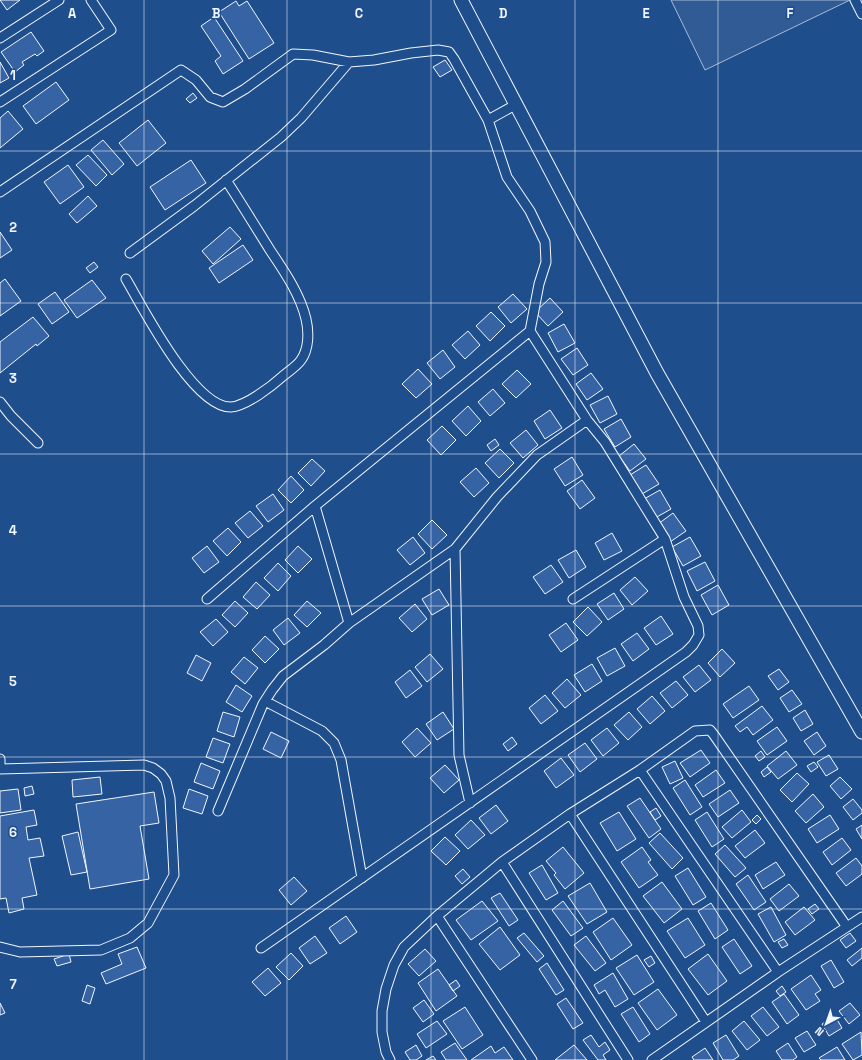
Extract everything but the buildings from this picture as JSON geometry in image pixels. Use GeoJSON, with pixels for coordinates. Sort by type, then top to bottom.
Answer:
{"type":"FeatureCollection","features":[{"type":"Feature","properties":{"kind":"main road"},"geometry":{"type":"LineString","coordinates":[[461,0],[657,373],[862,732]]}},
{"type":"Feature","properties":{"kind":"street"},"geometry":{"type":"LineString","coordinates":[[0,38],[60,0]]}},
{"type":"Feature","properties":{"kind":"street"},"geometry":{"type":"LineString","coordinates":[[0,102],[111,30],[91,0]]}},
{"type":"Feature","properties":{"kind":"street"},"geometry":{"type":"LineString","coordinates":[[855,0],[862,14]]}},
{"type":"Feature","properties":{"kind":"street"},"geometry":{"type":"LineString","coordinates":[[0,192],[181,70],[196,80],[210,97],[223,102],[293,54],[313,55],[349,62],[374,60],[411,53],[438,50],[448,52],[454,59],[488,120],[507,177],[530,211],[545,242],[546,262],[539,284],[530,331],[315,506],[207,599]]}},
{"type":"Feature","properties":{"kind":"street"},"geometry":{"type":"LineString","coordinates":[[130,253],[281,137],[301,118],[349,62]]}},
{"type":"Feature","properties":{"kind":"street"},"geometry":{"type":"LineString","coordinates":[[488,120],[515,105]]}},
{"type":"Feature","properties":{"kind":"street"},"geometry":{"type":"LineString","coordinates":[[126,279],[170,354],[184,374],[198,388],[217,403],[231,407],[244,403],[277,382],[301,360],[308,345],[306,320],[299,298],[288,277],[226,180]]}},
{"type":"Feature","properties":{"kind":"street"},"geometry":{"type":"LineString","coordinates":[[261,948],[686,652],[693,645],[699,635],[698,626],[684,597],[665,538],[605,442],[587,420],[530,331]]}},
{"type":"Feature","properties":{"kind":"street"},"geometry":{"type":"LineString","coordinates":[[0,402],[11,416],[38,443]]}},
{"type":"Feature","properties":{"kind":"street"},"geometry":{"type":"LineString","coordinates":[[218,811],[265,701],[283,676],[324,645],[349,623],[455,549],[497,497],[537,455],[587,420]]}},
{"type":"Feature","properties":{"kind":"street"},"geometry":{"type":"LineString","coordinates":[[315,506],[349,623]]}},
{"type":"Feature","properties":{"kind":"street"},"geometry":{"type":"LineString","coordinates":[[573,599],[665,538]]}},
{"type":"Feature","properties":{"kind":"street"},"geometry":{"type":"LineString","coordinates":[[455,549],[459,755],[470,803]]}},
{"type":"Feature","properties":{"kind":"street"},"geometry":{"type":"LineString","coordinates":[[265,701],[322,731],[334,743],[341,760],[362,878]]}},
{"type":"Feature","properties":{"kind":"street"},"geometry":{"type":"LineString","coordinates":[[390,1060],[386,1052],[382,1032],[382,1011],[386,989],[394,965],[404,947],[437,916],[502,862],[570,814],[640,770],[695,731],[710,730],[714,735],[847,927]]}},
{"type":"Feature","properties":{"kind":"street"},"geometry":{"type":"LineString","coordinates":[[0,759],[0,769],[144,765],[153,768],[161,774],[166,781],[170,798],[174,875],[148,923],[130,938],[101,950],[48,950],[20,952],[0,947]]}},
{"type":"Feature","properties":{"kind":"street"},"geometry":{"type":"LineString","coordinates":[[640,770],[778,972]]}},
{"type":"Feature","properties":{"kind":"street"},"geometry":{"type":"LineString","coordinates":[[570,814],[706,1022]]}},
{"type":"Feature","properties":{"kind":"street"},"geometry":{"type":"LineString","coordinates":[[502,862],[628,1060]]}},
{"type":"Feature","properties":{"kind":"street"},"geometry":{"type":"LineString","coordinates":[[437,916],[532,1060]]}},
{"type":"Feature","properties":{"kind":"street"},"geometry":{"type":"LineString","coordinates":[[652,1060],[778,972],[862,917]]}},
{"type":"Feature","properties":{"kind":"shaded area"},"geometry":{"type":"Polygon","coordinates":[[[671,0],[850,0],[705,70],[671,0]]]}}]}
